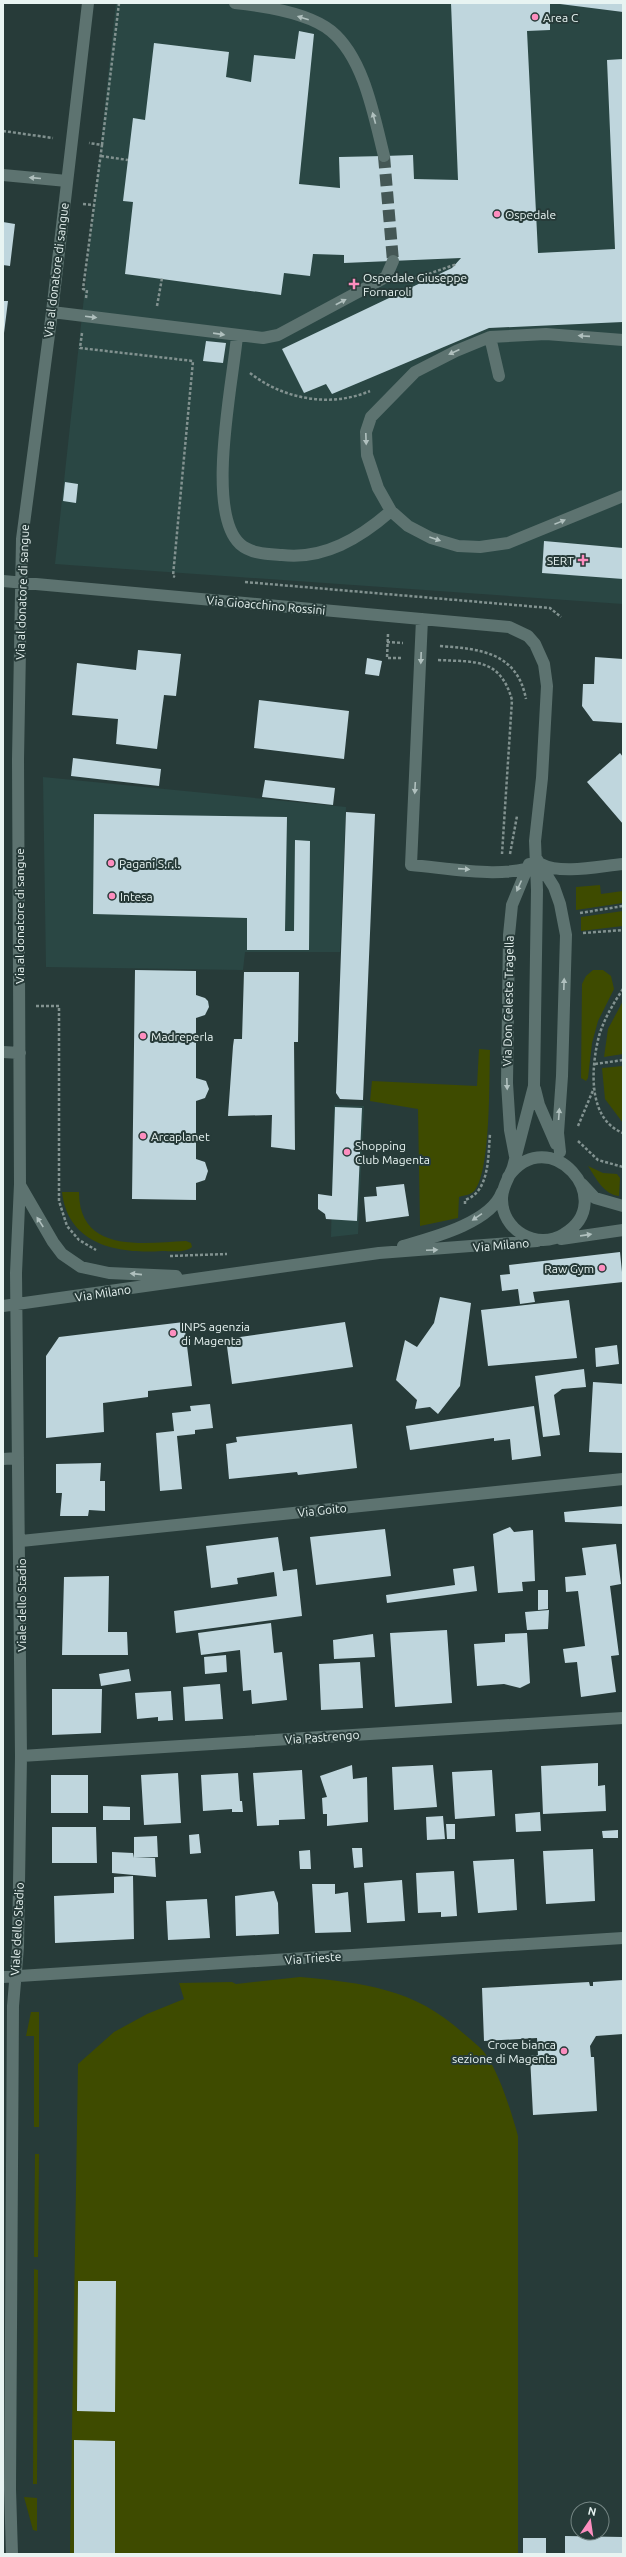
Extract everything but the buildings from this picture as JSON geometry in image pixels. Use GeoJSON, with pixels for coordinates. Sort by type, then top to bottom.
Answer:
{"type":"FeatureCollection","features":[{"type":"Feature","properties":{"kind":"street","name":"Via al donatore di sangue"},"geometry":{"type":"LineString","coordinates":[[17,1304],[20,1184],[18,759],[20,582],[22,539],[52,312],[88,3]]}},
{"type":"Feature","properties":{"kind":"street"},"geometry":{"type":"LineString","coordinates":[[235,3],[264,6],[313,21],[331,31],[347,50],[366,86],[384,156]]}},
{"type":"Feature","properties":{"kind":"street"},"geometry":{"type":"LineString","coordinates":[[3,175],[67,181]]}},
{"type":"Feature","properties":{"kind":"street"},"geometry":{"type":"LineString","coordinates":[[52,312],[236,336],[263,338],[278,335],[386,277],[393,261]]}},
{"type":"Feature","properties":{"kind":"street"},"geometry":{"type":"LineString","coordinates":[[623,340],[546,334],[490,337],[456,351],[415,372],[371,417],[366,432],[367,455],[378,488],[391,511],[408,526],[431,538],[458,546],[480,547],[508,543],[623,496]]}},
{"type":"Feature","properties":{"kind":"street"},"geometry":{"type":"LineString","coordinates":[[236,336],[222,460],[227,519],[238,542],[249,551],[299,557],[341,546],[367,532],[391,511]]}},
{"type":"Feature","properties":{"kind":"street"},"geometry":{"type":"LineString","coordinates":[[490,337],[498,376]]}},
{"type":"Feature","properties":{"kind":"street","name":"Via Gioacchino Rossini"},"geometry":{"type":"LineString","coordinates":[[3,580],[509,627],[528,636]]}},
{"type":"Feature","properties":{"kind":"street"},"geometry":{"type":"LineString","coordinates":[[422,619],[411,865],[500,872],[534,867],[563,869],[623,864]]}},
{"type":"Feature","properties":{"kind":"street","name":"Via Don Celeste Tragella"},"geometry":{"type":"LineString","coordinates":[[528,636],[542,658],[547,686],[534,867],[534,1086]]}},
{"type":"Feature","properties":{"kind":"street"},"geometry":{"type":"LineString","coordinates":[[534,867],[560,904],[566,935],[562,1076],[558,1133],[560,1152]]}},
{"type":"Feature","properties":{"kind":"street","name":"Via Don Celeste Tragella"},"geometry":{"type":"LineString","coordinates":[[516,1157],[510,1130],[507,1083],[509,935],[512,905],[534,867]]}},
{"type":"Feature","properties":{"kind":"street"},"geometry":{"type":"LineString","coordinates":[[3,1052],[20,1053]]}},
{"type":"Feature","properties":{"kind":"street"},"geometry":{"type":"LineString","coordinates":[[534,1086],[542,1112],[560,1152],[568,1166],[585,1189],[595,1198],[623,1206]]}},
{"type":"Feature","properties":{"kind":"street"},"geometry":{"type":"LineString","coordinates":[[534,1086],[516,1157],[503,1189],[502,1206],[513,1228],[527,1237],[549,1240],[566,1233],[579,1219],[584,1201],[581,1182]]}},
{"type":"Feature","properties":{"kind":"street"},"geometry":{"type":"LineString","coordinates":[[508,1177],[520,1164],[534,1159],[548,1158],[568,1166]]}},
{"type":"Feature","properties":{"kind":"street","name":"Via al donatore di sangue"},"geometry":{"type":"LineString","coordinates":[[20,1184],[35,1214],[62,1254]]}},
{"type":"Feature","properties":{"kind":"street","name":"Via Milano"},"geometry":{"type":"LineString","coordinates":[[379,1253],[462,1226],[491,1207],[499,1198],[503,1189]]}},
{"type":"Feature","properties":{"kind":"street","name":"Via Milano"},"geometry":{"type":"LineString","coordinates":[[3,1306],[379,1253],[472,1248],[623,1230]]}},
{"type":"Feature","properties":{"kind":"street","name":"Via Milano"},"geometry":{"type":"LineString","coordinates":[[62,1254],[81,1267],[94,1271],[203,1277]]}},
{"type":"Feature","properties":{"kind":"street","name":"Viale dello Stadio"},"geometry":{"type":"LineString","coordinates":[[12,2554],[7,2525],[12,2014],[9,1977],[18,1946],[21,1756],[17,1304]]}},
{"type":"Feature","properties":{"kind":"street"},"geometry":{"type":"LineString","coordinates":[[3,1459],[18,1458]]}},
{"type":"Feature","properties":{"kind":"street","name":"Via Goito"},"geometry":{"type":"LineString","coordinates":[[20,1541],[623,1479]]}},
{"type":"Feature","properties":{"kind":"street","name":"Via Pastrengo"},"geometry":{"type":"LineString","coordinates":[[21,1756],[623,1718]]}},
{"type":"Feature","properties":{"kind":"street","name":"Via Trieste"},"geometry":{"type":"LineString","coordinates":[[9,1977],[623,1938]]}},
{"type":"Feature","properties":{"kind":"path"},"geometry":{"type":"LineString","coordinates":[[102,144],[119,3]]}},
{"type":"Feature","properties":{"kind":"path"},"geometry":{"type":"LineString","coordinates":[[3,131],[54,138],[55,130]]}},
{"type":"Feature","properties":{"kind":"path"},"geometry":{"type":"LineString","coordinates":[[101,156],[128,160]]}},
{"type":"Feature","properties":{"kind":"path"},"geometry":{"type":"LineString","coordinates":[[158,306],[162,278]]}},
{"type":"Feature","properties":{"kind":"path"},"geometry":{"type":"LineString","coordinates":[[80,348],[193,361],[173,576],[180,577]]}},
{"type":"Feature","properties":{"kind":"path"},"geometry":{"type":"LineString","coordinates":[[242,582],[550,608],[561,616]]}},
{"type":"Feature","properties":{"kind":"path"},"geometry":{"type":"LineString","coordinates":[[405,643],[387,642],[386,658],[475,662],[498,670],[508,687],[512,700],[500,872]]}},
{"type":"Feature","properties":{"kind":"path"},"geometry":{"type":"LineString","coordinates":[[433,645],[474,648],[501,659],[519,677],[525,692],[527,706]]}},
{"type":"Feature","properties":{"kind":"path"},"geometry":{"type":"LineString","coordinates":[[509,856],[519,809]]}},
{"type":"Feature","properties":{"kind":"path"},"geometry":{"type":"LineString","coordinates":[[623,990],[610,1010],[599,1036],[595,1064],[594,1087],[595,1098],[604,1117],[617,1131],[623,1133]]}},
{"type":"Feature","properties":{"kind":"path"},"geometry":{"type":"LineString","coordinates":[[20,1006],[59,1006],[59,1201],[62,1217],[79,1240],[102,1252]]}},
{"type":"Feature","properties":{"kind":"path"},"geometry":{"type":"LineString","coordinates":[[595,1064],[623,1060]]}},
{"type":"Feature","properties":{"kind":"path"},"geometry":{"type":"LineString","coordinates":[[575,1133],[594,1087]]}},
{"type":"Feature","properties":{"kind":"path"},"geometry":{"type":"LineString","coordinates":[[163,1256],[200,1253]]}},
{"type":"Feature","properties":{"kind":"shaded area","name":"Ospedale Giuseppe Fornaroli"},"geometry":{"type":"Polygon","coordinates":[[[116,3],[623,3],[623,604],[55,564],[116,3]]]}},
{"type":"Feature","properties":{"kind":"shaded area"},"geometry":{"type":"Polygon","coordinates":[[[43,777],[346,807],[340,952],[245,952],[243,970],[46,967],[43,777]]]}},
{"type":"Feature","properties":{"kind":"shaded area","name":"Shopping Club Magenta"},"geometry":{"type":"Polygon","coordinates":[[[334,1105],[364,1106],[358,1234],[331,1237],[334,1105]]]}},
{"type":"Feature","properties":{"kind":"green space"},"geometry":{"type":"Polygon","coordinates":[[[600,885],[601,894],[623,891],[623,903],[576,910],[576,887],[600,885]]]}},
{"type":"Feature","properties":{"kind":"green space"},"geometry":{"type":"Polygon","coordinates":[[[623,911],[623,926],[581,931],[581,917],[623,911]]]}},
{"type":"Feature","properties":{"kind":"green space"},"geometry":{"type":"Polygon","coordinates":[[[593,970],[603,970],[611,976],[614,989],[598,1021],[592,1043],[588,1078],[586,1081],[581,1078],[582,984],[586,976],[593,970]]]}},
{"type":"Feature","properties":{"kind":"green space"},"geometry":{"type":"Polygon","coordinates":[[[623,1001],[623,1054],[604,1057],[608,1029],[623,1001]]]}},
{"type":"Feature","properties":{"kind":"green space"},"geometry":{"type":"Polygon","coordinates":[[[479,1049],[490,1050],[487,1144],[480,1179],[473,1192],[459,1197],[458,1218],[420,1226],[418,1109],[370,1101],[372,1081],[477,1086],[479,1049]]]}},
{"type":"Feature","properties":{"kind":"green space"},"geometry":{"type":"Polygon","coordinates":[[[623,1066],[623,1123],[605,1099],[602,1068],[623,1066]]]}},
{"type":"Feature","properties":{"kind":"green space"},"geometry":{"type":"Polygon","coordinates":[[[588,1166],[603,1173],[617,1174],[620,1178],[619,1196],[613,1195],[604,1189],[588,1166]]]}},
{"type":"Feature","properties":{"kind":"green space"},"geometry":{"type":"Polygon","coordinates":[[[62,1192],[79,1192],[82,1212],[90,1226],[102,1235],[117,1240],[134,1243],[186,1241],[191,1243],[192,1247],[182,1251],[145,1252],[113,1248],[98,1242],[85,1235],[74,1224],[66,1210],[62,1192]]]}},
{"type":"Feature","properties":{"kind":"green space"},"geometry":{"type":"Polygon","coordinates":[[[300,1977],[366,1985],[407,1997],[426,2006],[445,2018],[482,2049],[495,2071],[504,2093],[518,2136],[518,2554],[70,2554],[78,2064],[114,2032],[147,2014],[184,1999],[179,1983],[232,1982],[236,1984],[300,1977]]]}},
{"type":"Feature","properties":{"kind":"green space"},"geometry":{"type":"Polygon","coordinates":[[[31,2012],[39,2012],[39,2127],[34,2127],[34,2036],[26,2036],[31,2012]]]}},
{"type":"Feature","properties":{"kind":"green space"},"geometry":{"type":"Polygon","coordinates":[[[35,2154],[39,2154],[38,2257],[34,2257],[35,2154]]]}},
{"type":"Feature","properties":{"kind":"green space"},"geometry":{"type":"Polygon","coordinates":[[[34,2269],[38,2270],[37,2484],[33,2484],[34,2269]]]}},
{"type":"Feature","properties":{"kind":"green space"},"geometry":{"type":"Polygon","coordinates":[[[24,2497],[37,2498],[37,2531],[33,2530],[24,2497]]]}},
{"type":"Feature","properties":{"kind":"tunnel"},"geometry":{"type":"LineString","coordinates":[[384,156],[393,261]]}},
{"type":"Feature","properties":{"kind":"place","name":"Area C"},"geometry":{"type":"Point","coordinates":[535,17]}},
{"type":"Feature","properties":{"kind":"place","name":"Ospedale"},"geometry":{"type":"Point","coordinates":[497,214]}},
{"type":"Feature","properties":{"kind":"place","name":"Ospedale Giuseppe Fornaroli"},"geometry":{"type":"Point","coordinates":[354,284]}},
{"type":"Feature","properties":{"kind":"place","name":"SERT"},"geometry":{"type":"Point","coordinates":[583,560]}},
{"type":"Feature","properties":{"kind":"place","name":"Pagani S.r.l."},"geometry":{"type":"Point","coordinates":[111,863]}},
{"type":"Feature","properties":{"kind":"place","name":"Intesa"},"geometry":{"type":"Point","coordinates":[112,896]}},
{"type":"Feature","properties":{"kind":"place","name":"Madreperla"},"geometry":{"type":"Point","coordinates":[143,1036]}},
{"type":"Feature","properties":{"kind":"place","name":"Arcaplanet"},"geometry":{"type":"Point","coordinates":[143,1136]}},
{"type":"Feature","properties":{"kind":"place","name":"Shopping Club Magenta"},"geometry":{"type":"Point","coordinates":[347,1152]}},
{"type":"Feature","properties":{"kind":"place","name":"Raw Gym"},"geometry":{"type":"Point","coordinates":[602,1268]}},
{"type":"Feature","properties":{"kind":"place","name":"INPS agenzia di Magenta"},"geometry":{"type":"Point","coordinates":[173,1333]}},
{"type":"Feature","properties":{"kind":"place","name":"Croce bianca sezione di Magenta"},"geometry":{"type":"Point","coordinates":[564,2051]}}]}
